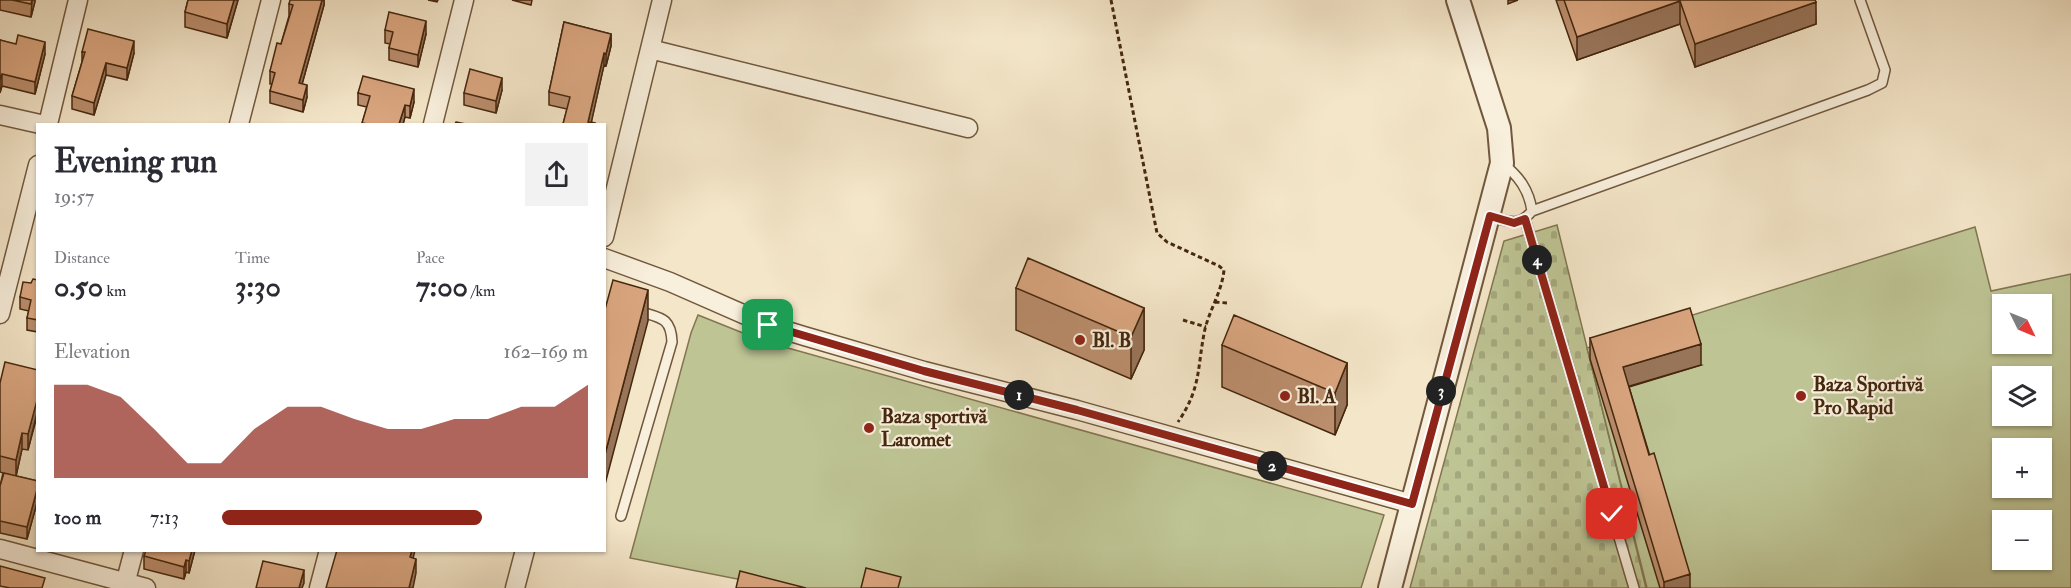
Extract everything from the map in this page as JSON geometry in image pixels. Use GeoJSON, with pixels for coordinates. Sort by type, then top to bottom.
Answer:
{"type":"FeatureCollection","features":[{"type":"Feature","properties":{"kind":"street"},"geometry":{"type":"LineString","coordinates":[[48,123],[78,0]]}},
{"type":"Feature","properties":{"kind":"street"},"geometry":{"type":"LineString","coordinates":[[239,123],[271,0]]}},
{"type":"Feature","properties":{"kind":"street"},"geometry":{"type":"LineString","coordinates":[[433,123],[464,0]]}},
{"type":"Feature","properties":{"kind":"street"},"geometry":{"type":"LineString","coordinates":[[606,229],[662,0]]}},
{"type":"Feature","properties":{"kind":"street"},"geometry":{"type":"LineString","coordinates":[[1390,588],[1490,216],[1502,163],[1499,128],[1458,0]]}},
{"type":"Feature","properties":{"kind":"street"},"geometry":{"type":"LineString","coordinates":[[650,49],[968,128]]}},
{"type":"Feature","properties":{"kind":"street"},"geometry":{"type":"LineString","coordinates":[[0,115],[36,123]]}},
{"type":"Feature","properties":{"kind":"street"},"geometry":{"type":"LineString","coordinates":[[0,314],[36,173]]}},
{"type":"Feature","properties":{"kind":"street"},"geometry":{"type":"LineString","coordinates":[[606,259],[670,282],[768,325],[924,371],[1412,504]]}},
{"type":"Feature","properties":{"kind":"street"},"geometry":{"type":"LineString","coordinates":[[0,549],[125,586],[146,588]]}},
{"type":"Feature","properties":{"kind":"street"},"geometry":{"type":"LineString","coordinates":[[125,586],[134,552]]}},
{"type":"Feature","properties":{"kind":"street"},"geometry":{"type":"LineString","coordinates":[[319,588],[328,552]]}},
{"type":"Feature","properties":{"kind":"street"},"geometry":{"type":"LineString","coordinates":[[515,588],[524,552]]}},
{"type":"Feature","properties":{"kind":"lane"},"geometry":{"type":"LineString","coordinates":[[1490,216],[1514,223],[1525,219],[1532,211],[1882,83],[1885,70],[1860,0]]}},
{"type":"Feature","properties":{"kind":"lane"},"geometry":{"type":"LineString","coordinates":[[1502,163],[1515,172],[1525,187],[1532,211]]}},
{"type":"Feature","properties":{"kind":"lane"},"geometry":{"type":"LineString","coordinates":[[1525,219],[1634,588]]}},
{"type":"Feature","properties":{"kind":"lane"},"geometry":{"type":"LineString","coordinates":[[606,307],[665,319],[669,325],[672,342],[621,516]]}},
{"type":"Feature","properties":{"kind":"path"},"geometry":{"type":"LineString","coordinates":[[1111,0],[1157,233],[1167,242],[1224,270],[1206,327],[1197,386],[1187,409],[1168,436]]}},
{"type":"Feature","properties":{"kind":"path"},"geometry":{"type":"LineString","coordinates":[[1215,302],[1227,303]]}},
{"type":"Feature","properties":{"kind":"path"},"geometry":{"type":"LineString","coordinates":[[1183,320],[1206,327]]}},
{"type":"Feature","properties":{"kind":"green space"},"geometry":{"type":"Polygon","coordinates":[[[1557,225],[1646,588],[1410,588],[1504,241],[1557,225]]]}},
{"type":"Feature","properties":{"kind":"green space","name":"Baza Sportivă Pro Rapid"},"geometry":{"type":"Polygon","coordinates":[[[1975,227],[1991,291],[2071,274],[2071,588],[1647,588],[1587,348],[1975,227]]]}},
{"type":"Feature","properties":{"kind":"green space","name":"Baza sportivă Laromet"},"geometry":{"type":"Polygon","coordinates":[[[698,315],[763,341],[1384,515],[1361,588],[783,588],[630,558],[691,333],[698,315]]]}},
{"type":"Feature","properties":{"kind":"building"},"geometry":{"type":"Polygon","coordinates":[[[12,0],[32,0],[31,4],[12,0]]]}},
{"type":"Feature","properties":{"kind":"building"},"geometry":{"type":"Polygon","coordinates":[[[188,0],[234,0],[227,24],[185,12],[188,0]]]}},
{"type":"Feature","properties":{"kind":"building"},"geometry":{"type":"Polygon","coordinates":[[[290,0],[322,0],[299,83],[307,85],[303,100],[270,91],[275,73],[270,71],[277,43],[281,44],[293,5],[289,4],[290,0]]]}},
{"type":"Feature","properties":{"kind":"building"},"geometry":{"type":"Polygon","coordinates":[[[1564,0],[1815,0],[1816,2],[1695,44],[1680,1],[1577,37],[1564,0]]]}},
{"type":"Feature","properties":{"kind":"building"},"geometry":{"type":"Polygon","coordinates":[[[389,12],[426,21],[418,55],[389,48],[393,32],[385,30],[389,12]]]}},
{"type":"Feature","properties":{"kind":"building"},"geometry":{"type":"Polygon","coordinates":[[[564,22],[611,34],[606,54],[604,53],[588,122],[595,123],[563,123],[570,97],[549,92],[564,22]]]}},
{"type":"Feature","properties":{"kind":"building"},"geometry":{"type":"Polygon","coordinates":[[[88,29],[134,41],[127,68],[106,63],[94,103],[72,96],[85,52],[82,52],[88,29]]]}},
{"type":"Feature","properties":{"kind":"building"},"geometry":{"type":"Polygon","coordinates":[[[18,35],[45,42],[35,82],[2,74],[0,80],[0,40],[16,44],[18,35]]]}},
{"type":"Feature","properties":{"kind":"building"},"geometry":{"type":"Polygon","coordinates":[[[470,69],[502,78],[496,101],[464,93],[470,69]]]}},
{"type":"Feature","properties":{"kind":"building"},"geometry":{"type":"Polygon","coordinates":[[[363,76],[414,89],[410,106],[405,105],[399,123],[362,123],[370,96],[358,93],[363,76]]]}},
{"type":"Feature","properties":{"kind":"building"},"geometry":{"type":"Polygon","coordinates":[[[1028,258],[1144,308],[1131,337],[1016,288],[1028,258]]]}},
{"type":"Feature","properties":{"kind":"building"},"geometry":{"type":"Polygon","coordinates":[[[33,279],[36,280],[36,320],[27,318],[31,300],[20,297],[23,282],[31,283],[33,279]]]}},
{"type":"Feature","properties":{"kind":"building"},"geometry":{"type":"Polygon","coordinates":[[[613,280],[648,290],[606,450],[606,306],[613,280]]]}},
{"type":"Feature","properties":{"kind":"building"},"geometry":{"type":"Polygon","coordinates":[[[1690,308],[1701,344],[1623,367],[1649,455],[1654,453],[1690,574],[1664,582],[1590,338],[1690,308]]]}},
{"type":"Feature","properties":{"kind":"building"},"geometry":{"type":"Polygon","coordinates":[[[1234,315],[1347,363],[1335,393],[1222,345],[1234,315]]]}},
{"type":"Feature","properties":{"kind":"building"},"geometry":{"type":"Polygon","coordinates":[[[5,362],[36,370],[36,404],[28,434],[22,433],[16,460],[0,456],[0,383],[5,362]]]}},
{"type":"Feature","properties":{"kind":"building"},"geometry":{"type":"Polygon","coordinates":[[[4,473],[36,481],[36,493],[27,527],[0,521],[0,486],[4,473]]]}},
{"type":"Feature","properties":{"kind":"building"},"geometry":{"type":"Polygon","coordinates":[[[145,552],[191,552],[189,561],[186,560],[184,567],[144,556],[145,552]]]}},
{"type":"Feature","properties":{"kind":"building"},"geometry":{"type":"Polygon","coordinates":[[[336,552],[411,552],[410,557],[416,559],[409,588],[326,588],[336,552]]]}},
{"type":"Feature","properties":{"kind":"building"},"geometry":{"type":"Polygon","coordinates":[[[263,561],[304,570],[299,588],[256,588],[263,561]]]}},
{"type":"Feature","properties":{"kind":"building"},"geometry":{"type":"Polygon","coordinates":[[[0,566],[45,578],[42,588],[0,586],[0,566]]]}},
{"type":"Feature","properties":{"kind":"building"},"geometry":{"type":"Polygon","coordinates":[[[866,568],[901,577],[898,588],[861,588],[866,568]]]}},
{"type":"Feature","properties":{"kind":"building"},"geometry":{"type":"Polygon","coordinates":[[[740,571],[806,588],[736,588],[740,571]]]}},
{"type":"Feature","properties":{"kind":"place","name":"Bl. B"},"geometry":{"type":"Point","coordinates":[1080,340]}},
{"type":"Feature","properties":{"kind":"place","name":"Bl. A"},"geometry":{"type":"Point","coordinates":[1285,396]}},
{"type":"Feature","properties":{"kind":"place","name":"Baza Sportivă Pro Rapid"},"geometry":{"type":"Point","coordinates":[1801,396]}},
{"type":"Feature","properties":{"kind":"place","name":"Baza sportivă Laromet"},"geometry":{"type":"Point","coordinates":[869,428]}},
{"type":"Feature","properties":{"kind":"route"},"geometry":{"type":"LineString","coordinates":[[768,325],[924,371],[1077,410],[1412,504],[1490,216],[1514,223],[1525,219],[1612,514]]}}]}
